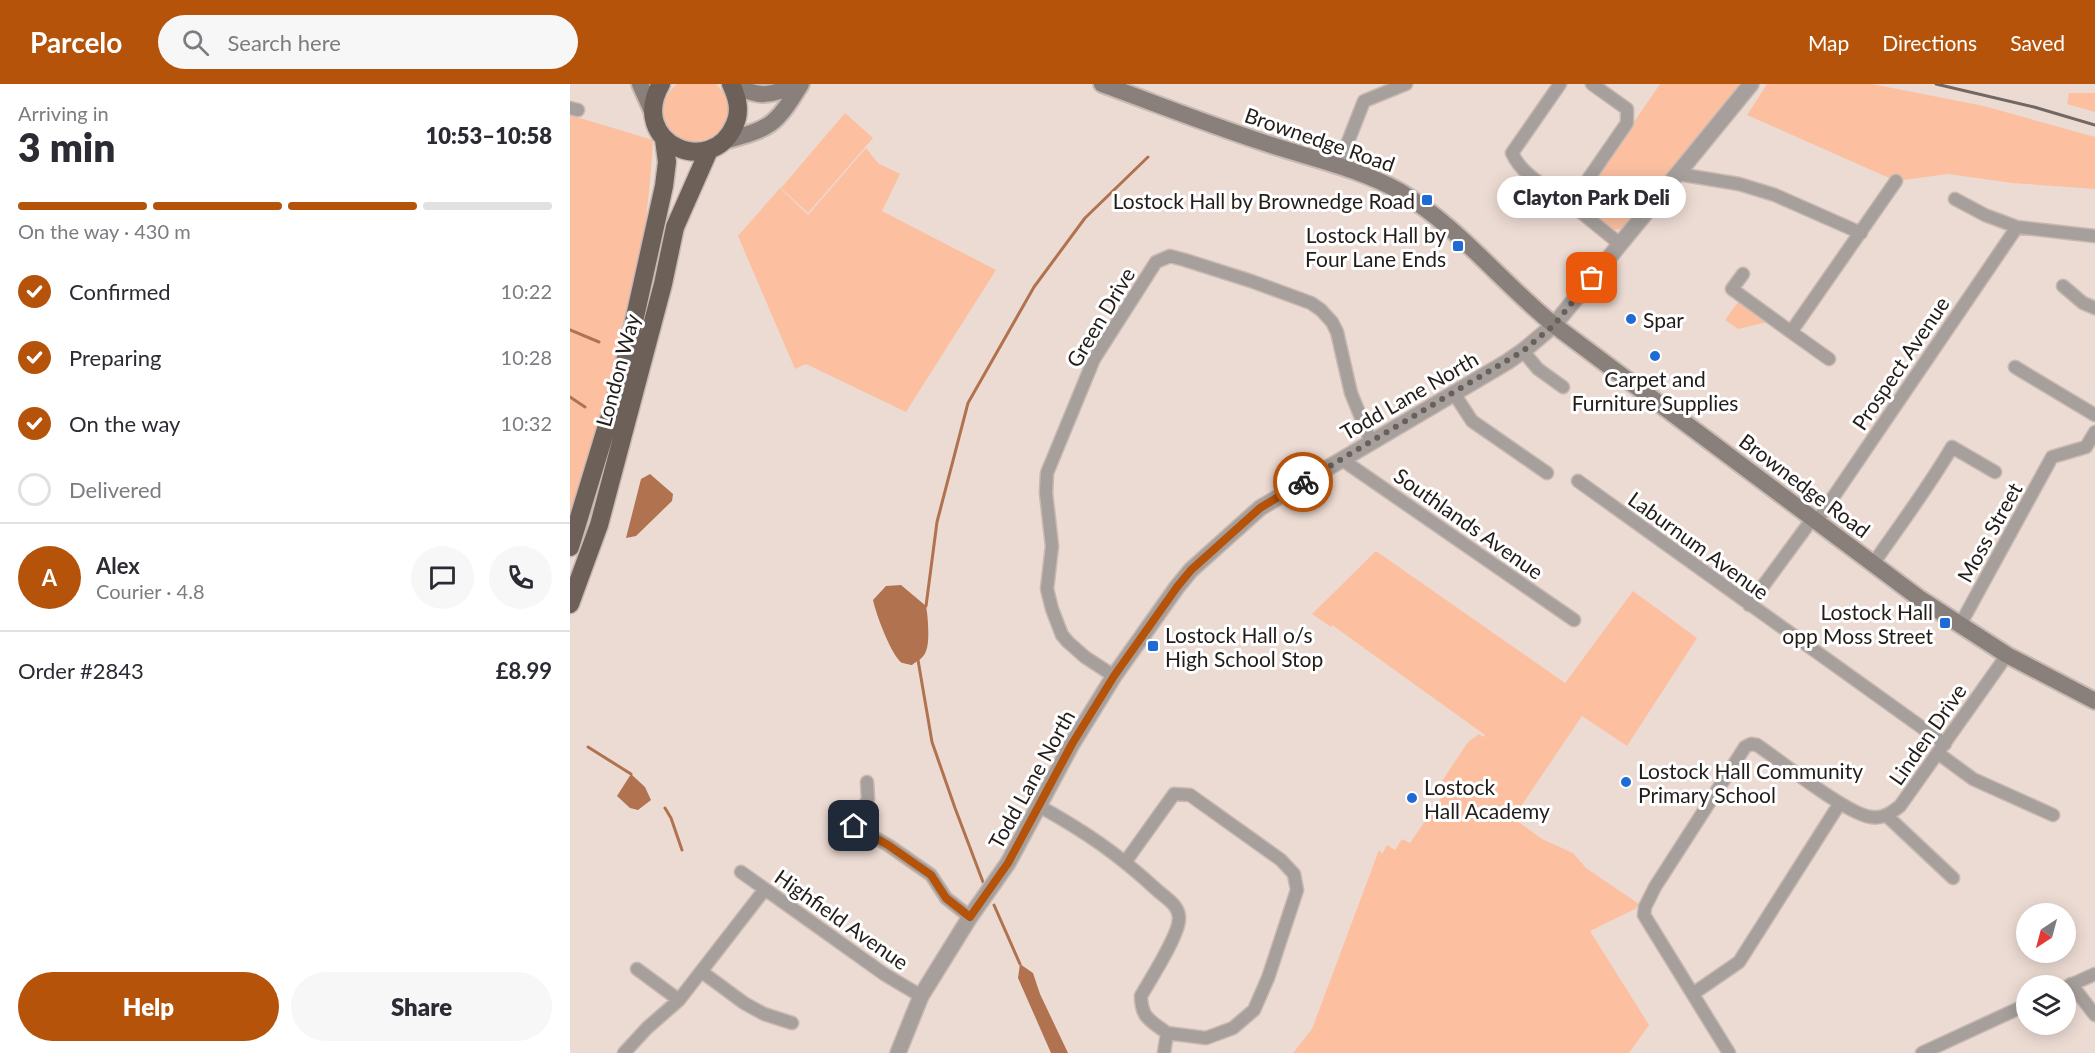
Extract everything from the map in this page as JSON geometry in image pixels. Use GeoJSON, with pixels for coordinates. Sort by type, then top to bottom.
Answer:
{"type":"FeatureCollection","features":[{"type":"Feature","properties":{"kind":"highway"},"geometry":{"type":"LineString","coordinates":[[652,111],[654,96],[661,84]]}},
{"type":"Feature","properties":{"kind":"highway","name":"London Way"},"geometry":{"type":"LineString","coordinates":[[570,604],[599,525],[663,284],[675,227],[717,145],[732,131],[737,120],[739,108],[731,84]]}},
{"type":"Feature","properties":{"kind":"highway","name":"London Way"},"geometry":{"type":"LineString","coordinates":[[570,547],[621,380],[664,186],[667,162],[664,139],[658,130],[652,111]]}},
{"type":"Feature","properties":{"kind":"highway"},"geometry":{"type":"LineString","coordinates":[[664,139],[685,151],[697,152],[717,145]]}},
{"type":"Feature","properties":{"kind":"main road"},"geometry":{"type":"LineString","coordinates":[[640,84],[652,111]]}},
{"type":"Feature","properties":{"kind":"main road"},"geometry":{"type":"LineString","coordinates":[[731,84],[747,92],[764,95],[777,93],[799,84]]}},
{"type":"Feature","properties":{"kind":"main road"},"geometry":{"type":"LineString","coordinates":[[717,145],[754,133],[774,123],[799,84]]}},
{"type":"Feature","properties":{"kind":"main road","name":"Brownedge Road"},"geometry":{"type":"LineString","coordinates":[[1102,84],[1224,130],[1381,182],[1416,202],[1442,221],[1526,303],[1873,564],[2007,655],[2095,701]]}},
{"type":"Feature","properties":{"kind":"street"},"geometry":{"type":"LineString","coordinates":[[1338,167],[1364,102],[1407,84]]}},
{"type":"Feature","properties":{"kind":"street"},"geometry":{"type":"LineString","coordinates":[[1560,84],[1512,153],[1517,164],[1533,178],[1571,204],[1620,244]]}},
{"type":"Feature","properties":{"kind":"street"},"geometry":{"type":"LineString","coordinates":[[1571,204],[1627,123],[1628,109],[1592,84]]}},
{"type":"Feature","properties":{"kind":"street","name":"Todd Lane North"},"geometry":{"type":"LineString","coordinates":[[898,1053],[921,996],[970,917],[1008,863],[1072,744],[1114,676],[1191,570],[1260,508],[1523,351],[1554,325],[1751,84]]}},
{"type":"Feature","properties":{"kind":"street"},"geometry":{"type":"LineString","coordinates":[[1678,174],[1739,184],[1775,195],[1861,233]]}},
{"type":"Feature","properties":{"kind":"street"},"geometry":{"type":"LineString","coordinates":[[1791,332],[1896,181]]}},
{"type":"Feature","properties":{"kind":"street"},"geometry":{"type":"LineString","coordinates":[[1955,199],[1985,215],[2017,227],[2095,236]]}},
{"type":"Feature","properties":{"kind":"street","name":"Prospect Avenue"},"geometry":{"type":"LineString","coordinates":[[1749,605],[1815,520],[2017,227]]}},
{"type":"Feature","properties":{"kind":"street","name":"Green Drive"},"geometry":{"type":"LineString","coordinates":[[1114,676],[1085,657],[1068,642],[1062,635],[1052,609],[1047,589],[1052,546],[1046,493],[1047,472],[1094,359],[1156,262],[1170,256],[1185,260],[1311,303],[1322,310],[1337,332],[1349,389],[1371,442]]}},
{"type":"Feature","properties":{"kind":"street"},"geometry":{"type":"LineString","coordinates":[[1743,274],[1732,289],[1829,359]]}},
{"type":"Feature","properties":{"kind":"street"},"geometry":{"type":"LineString","coordinates":[[2063,286],[2083,303],[2095,308]]}},
{"type":"Feature","properties":{"kind":"street"},"geometry":{"type":"LineString","coordinates":[[1523,351],[1538,369],[1563,387]]}},
{"type":"Feature","properties":{"kind":"street"},"geometry":{"type":"LineString","coordinates":[[2015,367],[2095,415]]}},
{"type":"Feature","properties":{"kind":"street"},"geometry":{"type":"LineString","coordinates":[[1453,392],[1472,422],[1547,473]]}},
{"type":"Feature","properties":{"kind":"street","name":"Moss Street"},"geometry":{"type":"LineString","coordinates":[[1960,625],[2052,457],[2086,447],[2095,432]]}},
{"type":"Feature","properties":{"kind":"street"},"geometry":{"type":"LineString","coordinates":[[1873,564],[1930,486],[1953,447],[1995,472]]}},
{"type":"Feature","properties":{"kind":"street","name":"Southlands Avenue"},"geometry":{"type":"LineString","coordinates":[[1341,459],[1574,620]]}},
{"type":"Feature","properties":{"kind":"street","name":"Laburnum Avenue"},"geometry":{"type":"LineString","coordinates":[[1578,481],[1942,749],[1973,779],[2053,815]]}},
{"type":"Feature","properties":{"kind":"street","name":"Linden Drive"},"geometry":{"type":"LineString","coordinates":[[1729,1053],[1644,915],[1645,907],[1655,887],[1744,747],[1751,744],[1757,745],[1859,815],[1873,818],[1887,816],[1900,807],[2007,655]]}},
{"type":"Feature","properties":{"kind":"street"},"geometry":{"type":"LineString","coordinates":[[867,782],[868,799],[848,823],[888,845],[931,875],[946,898],[970,917]]}},
{"type":"Feature","properties":{"kind":"street"},"geometry":{"type":"LineString","coordinates":[[1039,806],[1085,831],[1126,861],[1176,907],[1180,918],[1174,935],[1141,996],[1141,1007],[1146,1018],[1167,1033],[1206,1038],[1233,1028],[1254,1010],[1268,978],[1297,890],[1294,874],[1281,860],[1255,840],[1190,795],[1174,794],[1126,861]]}},
{"type":"Feature","properties":{"kind":"street"},"geometry":{"type":"LineString","coordinates":[[1694,993],[1739,962],[1840,803]]}},
{"type":"Feature","properties":{"kind":"street"},"geometry":{"type":"LineString","coordinates":[[1887,816],[1953,878]]}},
{"type":"Feature","properties":{"kind":"street","name":"Highfield Avenue"},"geometry":{"type":"LineString","coordinates":[[741,872],[884,974],[921,996]]}},
{"type":"Feature","properties":{"kind":"street"},"geometry":{"type":"LineString","coordinates":[[631,1051],[647,1028],[679,1000],[765,889]]}},
{"type":"Feature","properties":{"kind":"street"},"geometry":{"type":"LineString","coordinates":[[638,969],[679,1000]]}},
{"type":"Feature","properties":{"kind":"street"},"geometry":{"type":"LineString","coordinates":[[702,972],[754,1009],[792,1023]]}},
{"type":"Feature","properties":{"kind":"street"},"geometry":{"type":"LineString","coordinates":[[2076,982],[2095,974]]}},
{"type":"Feature","properties":{"kind":"street"},"geometry":{"type":"LineString","coordinates":[[2076,994],[2095,1015]]}},
{"type":"Feature","properties":{"kind":"street"},"geometry":{"type":"LineString","coordinates":[[1927,1052],[2016,1010]]}},
{"type":"Feature","properties":{"kind":"street"},"geometry":{"type":"LineString","coordinates":[[1164,1053],[1167,1033]]}},
{"type":"Feature","properties":{"kind":"shaded area"},"geometry":{"type":"Polygon","coordinates":[[[677,84],[716,84],[728,100],[729,115],[723,128],[712,137],[698,142],[684,141],[672,133],[664,117],[663,108],[670,91],[677,84]]]}},
{"type":"Feature","properties":{"kind":"shaded area"},"geometry":{"type":"Polygon","coordinates":[[[1660,84],[1740,84],[1623,229],[1611,230],[1582,206],[1582,198],[1660,84]]]}},
{"type":"Feature","properties":{"kind":"shaded area"},"geometry":{"type":"Polygon","coordinates":[[[1767,84],[1872,84],[1984,106],[2095,137],[2095,189],[2012,183],[1948,174],[1896,181],[1747,115],[1767,84]]]}},
{"type":"Feature","properties":{"kind":"shaded area"},"geometry":{"type":"Polygon","coordinates":[[[2069,93],[2095,93],[2095,112],[2067,104],[2069,93]]]}},
{"type":"Feature","properties":{"kind":"shaded area"},"geometry":{"type":"Polygon","coordinates":[[[845,113],[873,138],[808,213],[781,188],[845,113]]]}},
{"type":"Feature","properties":{"kind":"shaded area"},"geometry":{"type":"Polygon","coordinates":[[[570,115],[653,140],[640,260],[622,349],[570,517],[570,115]]]}},
{"type":"Feature","properties":{"kind":"shaded area"},"geometry":{"type":"Polygon","coordinates":[[[866,148],[878,163],[900,174],[882,211],[996,270],[906,412],[806,364],[795,369],[738,236],[780,188],[808,215],[866,148]]]}},
{"type":"Feature","properties":{"kind":"shaded area"},"geometry":{"type":"Polygon","coordinates":[[[1738,302],[1767,322],[1738,329],[1725,320],[1738,302]]]}},
{"type":"Feature","properties":{"kind":"shaded area"},"geometry":{"type":"Polygon","coordinates":[[[650,474],[673,494],[672,501],[636,536],[626,538],[641,479],[650,474]]]}},
{"type":"Feature","properties":{"kind":"shaded area","name":"Lostock Hall Academy"},"geometry":{"type":"Polygon","coordinates":[[[1376,551],[1565,683],[1633,591],[1697,638],[1627,746],[1582,716],[1513,818],[1542,839],[1573,853],[1586,868],[1639,904],[1635,909],[1590,931],[1649,1025],[1629,1053],[1293,1053],[1312,1029],[1379,850],[1382,854],[1387,845],[1395,850],[1402,839],[1410,843],[1445,792],[1438,787],[1468,742],[1479,734],[1483,737],[1485,735],[1332,625],[1331,627],[1312,614],[1376,551]]]}},
{"type":"Feature","properties":{"kind":"shaded area"},"geometry":{"type":"Polygon","coordinates":[[[901,585],[926,606],[927,610],[927,647],[924,656],[912,665],[902,663],[893,652],[873,600],[886,586],[901,585]]]}},
{"type":"Feature","properties":{"kind":"shaded area"},"geometry":{"type":"Polygon","coordinates":[[[631,774],[645,787],[651,800],[638,810],[630,808],[617,796],[631,774]]]}},
{"type":"Feature","properties":{"kind":"shaded area"},"geometry":{"type":"Polygon","coordinates":[[[1020,964],[1033,973],[1040,994],[1068,1053],[1051,1053],[1018,978],[1020,964]]]}},
{"type":"Feature","properties":{"kind":"waterway"},"geometry":{"type":"LineString","coordinates":[[926,606],[937,522],[968,403],[1034,287],[1085,218],[1148,157]]}},
{"type":"Feature","properties":{"kind":"waterway"},"geometry":{"type":"LineString","coordinates":[[570,330],[599,342]]}},
{"type":"Feature","properties":{"kind":"waterway"},"geometry":{"type":"LineString","coordinates":[[570,397],[585,407]]}},
{"type":"Feature","properties":{"kind":"waterway"},"geometry":{"type":"LineString","coordinates":[[918,660],[932,742],[983,882]]}},
{"type":"Feature","properties":{"kind":"waterway"},"geometry":{"type":"LineString","coordinates":[[588,747],[631,774]]}},
{"type":"Feature","properties":{"kind":"waterway"},"geometry":{"type":"LineString","coordinates":[[665,808],[671,818],[682,850]]}},
{"type":"Feature","properties":{"kind":"waterway"},"geometry":{"type":"LineString","coordinates":[[994,905],[1020,964]]}},
{"type":"Feature","properties":{"kind":"railway"},"geometry":{"type":"LineString","coordinates":[[1936,84],[2034,107],[2095,125]]}},
{"type":"Feature","properties":{"kind":"way so far"},"geometry":{"type":"LineString","coordinates":[[1303,482],[1523,351],[1554,325],[1592,278]]}},
{"type":"Feature","properties":{"kind":"place","name":"Lostock Hall by Brownedge Road"},"geometry":{"type":"Point","coordinates":[1427,200]}},
{"type":"Feature","properties":{"kind":"place","name":"Lostock Hall by Four Lane Ends"},"geometry":{"type":"Point","coordinates":[1458,246]}},
{"type":"Feature","properties":{"kind":"place","name":"Clayton Park Deli"},"geometry":{"type":"Point","coordinates":[1592,278]}},
{"type":"Feature","properties":{"kind":"place","name":"Spar"},"geometry":{"type":"Point","coordinates":[1631,319]}},
{"type":"Feature","properties":{"kind":"place","name":"Carpet and Furniture Supplies"},"geometry":{"type":"Point","coordinates":[1655,356]}},
{"type":"Feature","properties":{"kind":"place","name":"Lostock Hall opp Moss Street"},"geometry":{"type":"Point","coordinates":[1945,623]}},
{"type":"Feature","properties":{"kind":"place","name":"Lostock Hall o/s High School Stop"},"geometry":{"type":"Point","coordinates":[1153,646]}},
{"type":"Feature","properties":{"kind":"place","name":"Lostock Hall Community Primary School"},"geometry":{"type":"Point","coordinates":[1626,782]}},
{"type":"Feature","properties":{"kind":"place","name":"Lostock Hall Academy"},"geometry":{"type":"Point","coordinates":[1412,798]}},
{"type":"Feature","properties":{"kind":"route"},"geometry":{"type":"LineString","coordinates":[[854,826],[888,845],[931,875],[946,898],[970,917],[1008,863],[1072,744],[1114,676],[1177,587],[1191,570],[1260,508],[1303,482]]}}]}
